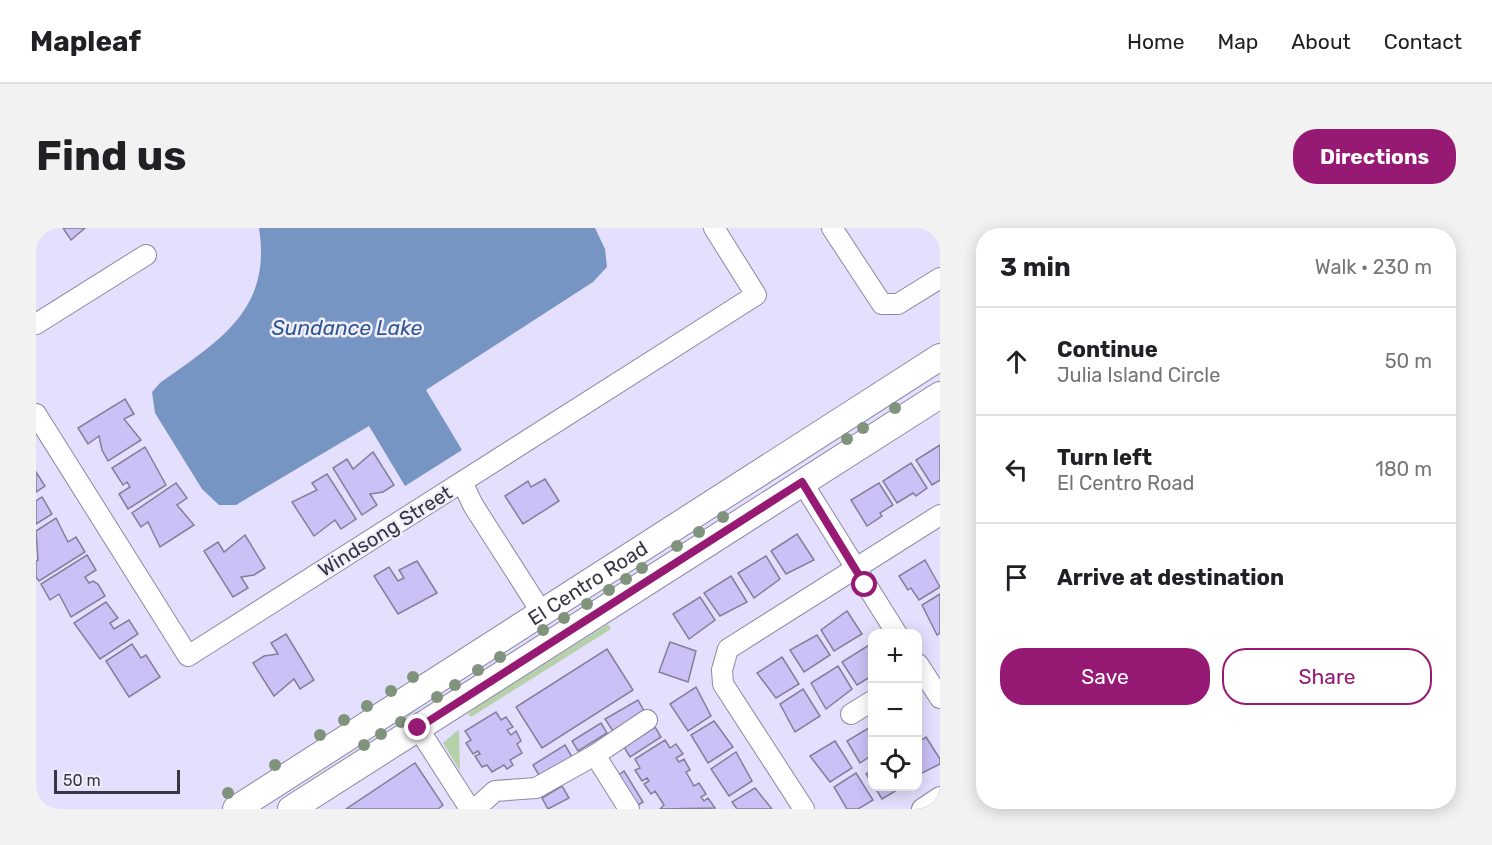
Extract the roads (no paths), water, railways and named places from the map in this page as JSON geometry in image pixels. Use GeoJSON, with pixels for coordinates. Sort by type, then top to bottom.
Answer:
{"type":"FeatureCollection","features":[{"type":"Feature","properties":{"kind":"main road","name":"El Centro Road"},"geometry":{"type":"LineString","coordinates":[[236,809],[940,357]]}},
{"type":"Feature","properties":{"kind":"main road","name":"El Centro Road"},"geometry":{"type":"LineString","coordinates":[[291,809],[940,395]]}},
{"type":"Feature","properties":{"kind":"street","name":"Windsong Street"},"geometry":{"type":"LineString","coordinates":[[36,414],[188,656],[756,295],[714,228]]}},
{"type":"Feature","properties":{"kind":"street"},"geometry":{"type":"LineString","coordinates":[[832,228],[877,300],[891,306],[940,278]]}},
{"type":"Feature","properties":{"kind":"street"},"geometry":{"type":"LineString","coordinates":[[36,324],[146,255]]}},
{"type":"Feature","properties":{"kind":"street"},"geometry":{"type":"LineString","coordinates":[[462,482],[473,504],[542,613]]}},
{"type":"Feature","properties":{"kind":"street"},"geometry":{"type":"LineString","coordinates":[[802,482],[894,629]]}},
{"type":"Feature","properties":{"kind":"street"},"geometry":{"type":"LineString","coordinates":[[804,809],[723,684],[722,670],[728,649],[854,567],[940,515]]}},
{"type":"Feature","properties":{"kind":"street"},"geometry":{"type":"LineString","coordinates":[[922,673],[940,698]]}},
{"type":"Feature","properties":{"kind":"street"},"geometry":{"type":"LineString","coordinates":[[851,714],[868,704]]}},
{"type":"Feature","properties":{"kind":"street"},"geometry":{"type":"LineString","coordinates":[[475,809],[495,791],[536,788],[595,755],[647,720]]}},
{"type":"Feature","properties":{"kind":"street"},"geometry":{"type":"LineString","coordinates":[[418,728],[470,809]]}},
{"type":"Feature","properties":{"kind":"street"},"geometry":{"type":"LineString","coordinates":[[595,755],[629,809]]}},
{"type":"Feature","properties":{"kind":"street"},"geometry":{"type":"LineString","coordinates":[[922,809],[940,797]]}},
{"type":"Feature","properties":{"kind":"water","name":"Sundance Lake"},"geometry":{"type":"Polygon","coordinates":[[[259,228],[595,228],[605,249],[607,267],[593,282],[426,390],[462,450],[405,486],[369,426],[236,505],[219,505],[202,489],[155,413],[152,392],[160,383],[221,337],[237,320],[249,302],[257,281],[261,257],[259,228]]]}}]}
